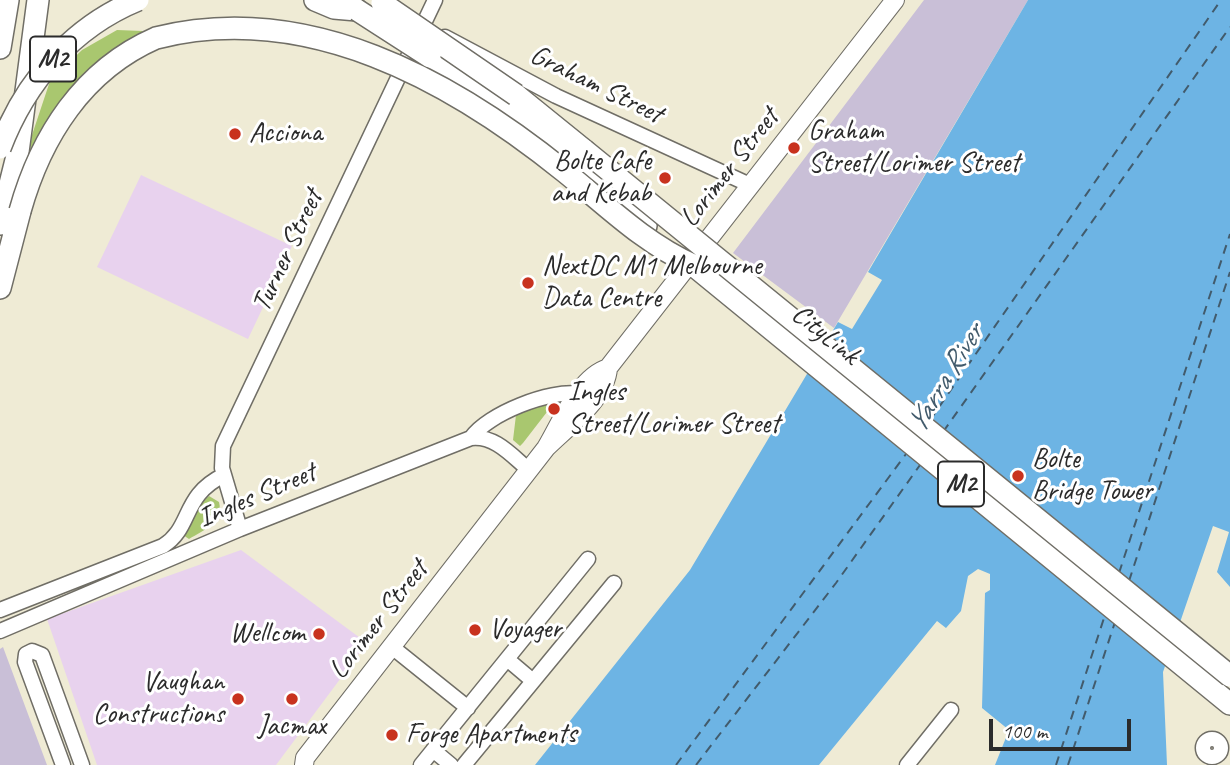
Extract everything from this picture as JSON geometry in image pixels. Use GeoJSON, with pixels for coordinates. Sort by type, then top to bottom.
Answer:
{"type":"FeatureCollection","features":[{"type":"Feature","properties":{"kind":"highway"},"geometry":{"type":"LineString","coordinates":[[0,48],[8,0]]}},
{"type":"Feature","properties":{"kind":"highway"},"geometry":{"type":"LineString","coordinates":[[0,237],[10,190],[38,0]]}},
{"type":"Feature","properties":{"kind":"highway","name":"M2"},"geometry":{"type":"LineString","coordinates":[[0,148],[14,115],[39,74],[89,27],[138,0]]}},
{"type":"Feature","properties":{"kind":"highway","name":"M2"},"geometry":{"type":"LineString","coordinates":[[315,0],[334,8],[348,5]]}},
{"type":"Feature","properties":{"kind":"highway","name":"CityLink"},"geometry":{"type":"LineString","coordinates":[[377,0],[516,95],[1230,676]]}},
{"type":"Feature","properties":{"kind":"highway","name":"CityLink"},"geometry":{"type":"LineString","coordinates":[[348,5],[430,57],[510,116],[1230,704]]}},
{"type":"Feature","properties":{"kind":"highway","name":"M2"},"geometry":{"type":"LineString","coordinates":[[0,288],[33,169],[49,136],[71,104],[102,72],[143,43],[186,26],[237,16],[271,15],[302,19],[337,29],[426,74],[539,151],[662,251],[693,265]]}},
{"type":"Feature","properties":{"kind":"highway"},"geometry":{"type":"LineString","coordinates":[[0,224],[10,190]]}},
{"type":"Feature","properties":{"kind":"main road","name":"Lorimer Street"},"geometry":{"type":"LineString","coordinates":[[301,763],[546,448],[579,394],[597,372],[608,368],[895,0]]}},
{"type":"Feature","properties":{"kind":"main road","name":"Lorimer Street"},"geometry":{"type":"LineString","coordinates":[[546,448],[583,412],[607,381],[608,368]]}},
{"type":"Feature","properties":{"kind":"street","name":"Turner Street"},"geometry":{"type":"LineString","coordinates":[[240,529],[221,456],[226,440],[435,0]]}},
{"type":"Feature","properties":{"kind":"street","name":"Graham Street"},"geometry":{"type":"LineString","coordinates":[[422,25],[556,96],[750,185]]}},
{"type":"Feature","properties":{"kind":"street","name":"Ingles Street"},"geometry":{"type":"LineString","coordinates":[[0,631],[240,529],[471,438],[479,426],[491,418],[539,399],[567,392],[579,394]]}},
{"type":"Feature","properties":{"kind":"street"},"geometry":{"type":"LineString","coordinates":[[471,438],[496,443],[529,470]]}},
{"type":"Feature","properties":{"kind":"street","name":"Ingles Street"},"geometry":{"type":"LineString","coordinates":[[0,610],[163,546],[176,534],[200,489],[224,475]]}},
{"type":"Feature","properties":{"kind":"street"},"geometry":{"type":"LineString","coordinates":[[421,765],[588,559]]}},
{"type":"Feature","properties":{"kind":"street"},"geometry":{"type":"LineString","coordinates":[[464,765],[614,583]]}},
{"type":"Feature","properties":{"kind":"street"},"geometry":{"type":"LineString","coordinates":[[391,647],[468,708]]}},
{"type":"Feature","properties":{"kind":"street"},"geometry":{"type":"LineString","coordinates":[[63,765],[25,663],[26,654],[32,650],[42,655],[82,765]]}},
{"type":"Feature","properties":{"kind":"street"},"geometry":{"type":"LineString","coordinates":[[507,659],[533,681]]}},
{"type":"Feature","properties":{"kind":"street"},"geometry":{"type":"LineString","coordinates":[[906,765],[951,710]]}},
{"type":"Feature","properties":{"kind":"street"},"geometry":{"type":"LineString","coordinates":[[53,737],[70,732]]}},
{"type":"Feature","properties":{"kind":"street"},"geometry":{"type":"LineString","coordinates":[[433,750],[451,765]]}},
{"type":"Feature","properties":{"kind":"shaded area"},"geometry":{"type":"Polygon","coordinates":[[[924,0],[1028,0],[834,328],[733,253],[924,0]]]}},
{"type":"Feature","properties":{"kind":"shaded area"},"geometry":{"type":"Polygon","coordinates":[[[141,175],[292,246],[248,339],[97,267],[141,175]]]}},
{"type":"Feature","properties":{"kind":"shaded area"},"geometry":{"type":"Polygon","coordinates":[[[241,550],[367,643],[276,765],[97,765],[47,619],[241,550]]]}},
{"type":"Feature","properties":{"kind":"shaded area"},"geometry":{"type":"Polygon","coordinates":[[[3,647],[47,765],[0,765],[0,649],[3,647]]]}},
{"type":"Feature","properties":{"kind":"green space"},"geometry":{"type":"Polygon","coordinates":[[[117,30],[143,31],[73,88],[54,111],[29,156],[32,135],[50,81],[82,50],[117,30]]]}},
{"type":"Feature","properties":{"kind":"green space"},"geometry":{"type":"Polygon","coordinates":[[[557,399],[520,446],[513,440],[516,415],[557,399]]]}},
{"type":"Feature","properties":{"kind":"green space"},"geometry":{"type":"Polygon","coordinates":[[[209,496],[219,502],[219,515],[212,525],[189,539],[183,535],[198,506],[209,496]]]}},
{"type":"Feature","properties":{"kind":"water","name":"Yarra River"},"geometry":{"type":"Polygon","coordinates":[[[1028,0],[1230,0],[1230,587],[1217,572],[1229,532],[1213,526],[1163,672],[1167,765],[995,765],[1009,730],[982,708],[985,593],[990,590],[990,574],[978,569],[968,576],[961,611],[946,628],[937,621],[819,765],[535,765],[690,570],[838,322],[852,329],[882,280],[868,272],[1028,0]]]}},
{"type":"Feature","properties":{"kind":"ferry route"},"geometry":{"type":"LineString","coordinates":[[930,420],[1221,0]]}},
{"type":"Feature","properties":{"kind":"ferry route"},"geometry":{"type":"LineString","coordinates":[[943,432],[1230,27]]}},
{"type":"Feature","properties":{"kind":"ferry route"},"geometry":{"type":"LineString","coordinates":[[1119,573],[1230,234]]}},
{"type":"Feature","properties":{"kind":"ferry route"},"geometry":{"type":"LineString","coordinates":[[1129,581],[1230,272]]}},
{"type":"Feature","properties":{"kind":"ferry route"},"geometry":{"type":"LineString","coordinates":[[676,765],[906,454]]}},
{"type":"Feature","properties":{"kind":"ferry route"},"geometry":{"type":"LineString","coordinates":[[696,765],[836,583],[920,465]]}},
{"type":"Feature","properties":{"kind":"ferry route"},"geometry":{"type":"LineString","coordinates":[[1056,765],[1105,615]]}},
{"type":"Feature","properties":{"kind":"ferry route"},"geometry":{"type":"LineString","coordinates":[[1068,765],[1115,622]]}},
{"type":"Feature","properties":{"kind":"place","name":"Acciona"},"geometry":{"type":"Point","coordinates":[235,134]}},
{"type":"Feature","properties":{"kind":"place","name":"Graham Street/Lorimer Street"},"geometry":{"type":"Point","coordinates":[794,148]}},
{"type":"Feature","properties":{"kind":"place","name":"Bolte Cafe and Kebab"},"geometry":{"type":"Point","coordinates":[665,178]}},
{"type":"Feature","properties":{"kind":"place","name":"NextDC M1 Melbourne Data Centre"},"geometry":{"type":"Point","coordinates":[528,283]}},
{"type":"Feature","properties":{"kind":"place","name":"Ingles Street/Lorimer Street"},"geometry":{"type":"Point","coordinates":[554,409]}},
{"type":"Feature","properties":{"kind":"place","name":"Bolte Bridge Tower"},"geometry":{"type":"Point","coordinates":[1018,476]}},
{"type":"Feature","properties":{"kind":"place","name":"Voyager"},"geometry":{"type":"Point","coordinates":[475,630]}},
{"type":"Feature","properties":{"kind":"place","name":"Wellcom"},"geometry":{"type":"Point","coordinates":[319,634]}},
{"type":"Feature","properties":{"kind":"place","name":"Vaughan Constructions"},"geometry":{"type":"Point","coordinates":[238,699]}},
{"type":"Feature","properties":{"kind":"place","name":"Jacmax"},"geometry":{"type":"Point","coordinates":[292,699]}},
{"type":"Feature","properties":{"kind":"place","name":"Forge Apartments"},"geometry":{"type":"Point","coordinates":[392,735]}}]}
